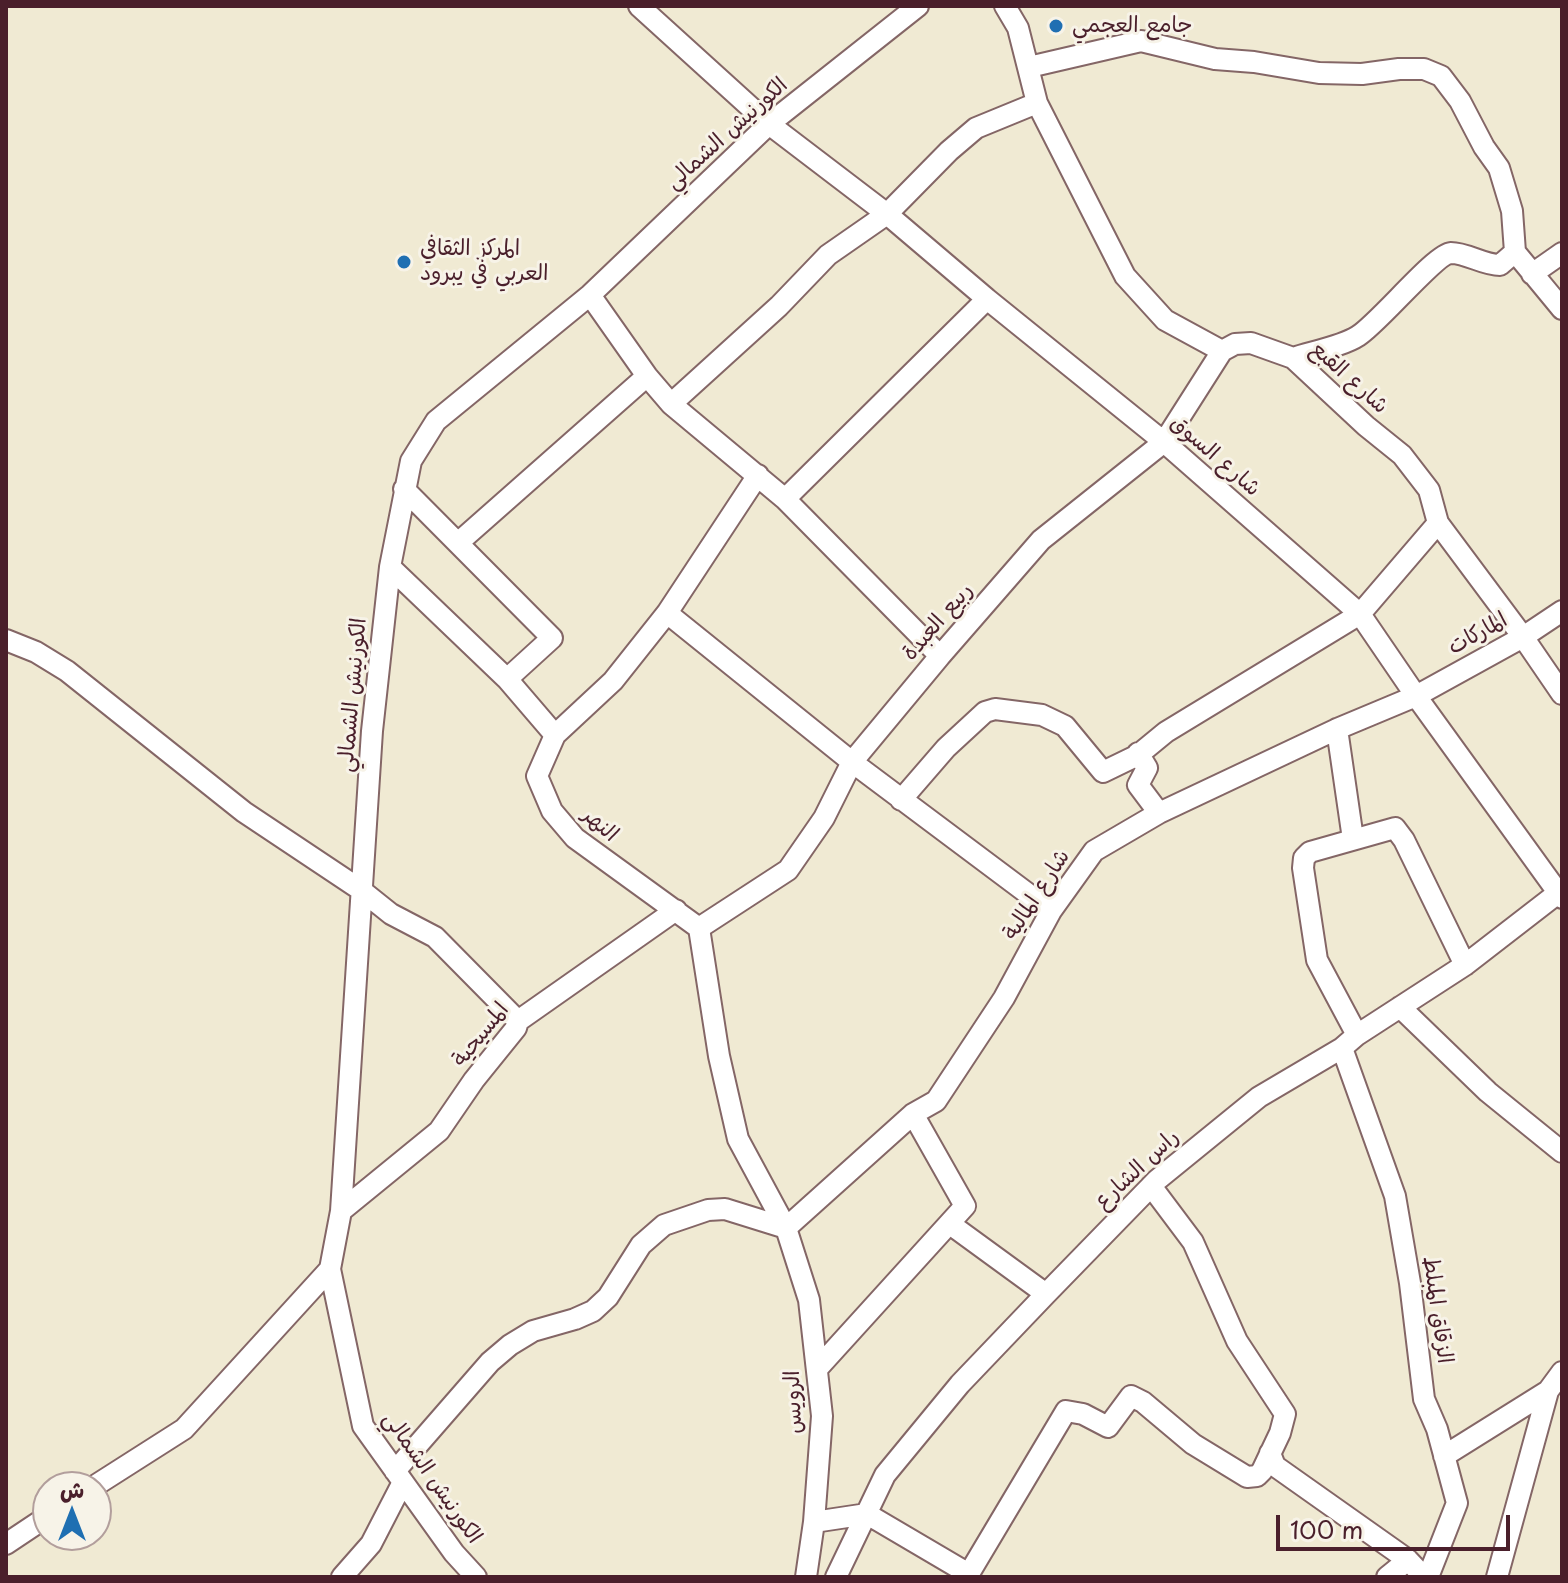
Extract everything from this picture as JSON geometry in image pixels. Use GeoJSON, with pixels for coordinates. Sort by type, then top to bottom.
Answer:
{"type":"FeatureCollection","features":[{"type":"Feature","properties":{"kind":"street","name":"شارع السوق"},"geometry":{"type":"LineString","coordinates":[[639,6],[769,124],[887,214],[1164,442],[1360,614],[1416,696],[1561,893]]}},
{"type":"Feature","properties":{"kind":"street","name":"الكورنيش الشمالي"},"geometry":{"type":"LineString","coordinates":[[476,1577],[454,1553],[363,1426],[330,1269],[341,1211],[372,731],[390,567],[411,461],[436,421],[590,295],[769,124],[918,6]]}},
{"type":"Feature","properties":{"kind":"street"},"geometry":{"type":"LineString","coordinates":[[1005,6],[1018,28],[1037,103],[1125,276],[1165,320],[1222,351]]}},
{"type":"Feature","properties":{"kind":"street"},"geometry":{"type":"LineString","coordinates":[[1029,67],[1141,41],[1215,59],[1319,73],[1362,74],[1424,69],[1441,76],[1460,101],[1499,168],[1512,211],[1515,252],[1562,309]]}},
{"type":"Feature","properties":{"kind":"street"},"geometry":{"type":"LineString","coordinates":[[671,404],[779,306],[828,255],[887,214],[976,128],[1037,103]]}},
{"type":"Feature","properties":{"kind":"street"},"geometry":{"type":"LineString","coordinates":[[1293,358],[1357,337],[1440,257],[1452,253],[1489,265],[1500,265],[1515,252]]}},
{"type":"Feature","properties":{"kind":"street"},"geometry":{"type":"LineString","coordinates":[[1532,274],[1562,253]]}},
{"type":"Feature","properties":{"kind":"street"},"geometry":{"type":"LineString","coordinates":[[590,295],[647,376],[671,404],[785,499],[940,656]]}},
{"type":"Feature","properties":{"kind":"street"},"geometry":{"type":"LineString","coordinates":[[785,499],[987,299]]}},
{"type":"Feature","properties":{"kind":"street","name":"شارع القبع"},"geometry":{"type":"LineString","coordinates":[[1222,351],[1235,344],[1251,343],[1293,358],[1402,455],[1429,490],[1438,523],[1562,694]]}},
{"type":"Feature","properties":{"kind":"street","name":"ربيع العبدة"},"geometry":{"type":"LineString","coordinates":[[699,928],[788,870],[824,818],[852,762],[940,656],[1041,540],[1164,442],[1222,351]]}},
{"type":"Feature","properties":{"kind":"street"},"geometry":{"type":"LineString","coordinates":[[459,542],[647,376]]}},
{"type":"Feature","properties":{"kind":"street","name":"النهر"},"geometry":{"type":"LineString","coordinates":[[699,928],[575,838],[552,811],[537,776],[555,735],[613,681],[667,613],[758,475]]}},
{"type":"Feature","properties":{"kind":"street"},"geometry":{"type":"LineString","coordinates":[[404,489],[552,638],[507,679]]}},
{"type":"Feature","properties":{"kind":"street"},"geometry":{"type":"LineString","coordinates":[[901,800],[946,748],[985,712],[995,709],[1042,715],[1065,726],[1103,772],[1360,614],[1438,523]]}},
{"type":"Feature","properties":{"kind":"street"},"geometry":{"type":"LineString","coordinates":[[390,567],[507,679],[555,735]]}},
{"type":"Feature","properties":{"kind":"street","name":"الماركات"},"geometry":{"type":"LineString","coordinates":[[1416,696],[1523,637],[1562,611]]}},
{"type":"Feature","properties":{"kind":"street"},"geometry":{"type":"LineString","coordinates":[[667,613],[852,762],[1051,911]]}},
{"type":"Feature","properties":{"kind":"street"},"geometry":{"type":"LineString","coordinates":[[6,640],[36,652],[67,671],[244,812],[361,890],[391,914],[435,937],[518,1021]]}},
{"type":"Feature","properties":{"kind":"street","name":"شارع المالية"},"geometry":{"type":"LineString","coordinates":[[786,1228],[913,1114],[936,1101],[1004,998],[1051,911],[1094,851],[1159,813],[1337,729],[1416,696]]}},
{"type":"Feature","properties":{"kind":"street"},"geometry":{"type":"LineString","coordinates":[[1337,729],[1353,839]]}},
{"type":"Feature","properties":{"kind":"street"},"geometry":{"type":"LineString","coordinates":[[1138,753],[1147,768],[1138,785],[1159,813]]}},
{"type":"Feature","properties":{"kind":"street","name":"الزقاق المبلط"},"geometry":{"type":"LineString","coordinates":[[1426,1577],[1457,1503],[1437,1429],[1424,1399],[1410,1283],[1395,1196],[1350,1042],[1317,960],[1304,858],[1310,852],[1395,828],[1404,840],[1465,965]]}},
{"type":"Feature","properties":{"kind":"street","name":"راس الشارع"},"geometry":{"type":"LineString","coordinates":[[836,1577],[885,1475],[960,1384],[1151,1186],[1259,1097],[1350,1042],[1465,965],[1561,893]]}},
{"type":"Feature","properties":{"kind":"street","name":"المسيحية"},"geometry":{"type":"LineString","coordinates":[[341,1211],[439,1131],[474,1080],[516,1028],[518,1021],[676,910]]}},
{"type":"Feature","properties":{"kind":"street"},"geometry":{"type":"LineString","coordinates":[[699,928],[719,1056],[738,1139],[786,1228]]}},
{"type":"Feature","properties":{"kind":"street"},"geometry":{"type":"LineString","coordinates":[[1400,1007],[1488,1092],[1562,1152]]}},
{"type":"Feature","properties":{"kind":"street"},"geometry":{"type":"LineString","coordinates":[[817,1369],[965,1206],[913,1114]]}},
{"type":"Feature","properties":{"kind":"street"},"geometry":{"type":"LineString","coordinates":[[814,1522],[867,1514],[968,1575],[1066,1411],[1083,1414],[1108,1427],[1131,1396],[1143,1402],[1193,1444],[1247,1477],[1257,1476],[1280,1433],[1285,1414],[1237,1341],[1193,1242],[1151,1186]]}},
{"type":"Feature","properties":{"kind":"street"},"geometry":{"type":"LineString","coordinates":[[342,1577],[371,1544],[399,1477],[490,1362],[510,1345],[533,1331],[593,1311],[608,1297],[641,1245],[664,1225],[708,1210],[725,1209],[786,1228]]}},
{"type":"Feature","properties":{"kind":"street"},"geometry":{"type":"LineString","coordinates":[[950,1224],[1046,1294]]}},
{"type":"Feature","properties":{"kind":"street","name":"الرويس"},"geometry":{"type":"LineString","coordinates":[[786,1228],[809,1300],[822,1416],[814,1522],[806,1577]]}},
{"type":"Feature","properties":{"kind":"street"},"geometry":{"type":"LineString","coordinates":[[112,1475],[184,1429],[330,1269]]}},
{"type":"Feature","properties":{"kind":"street"},"geometry":{"type":"LineString","coordinates":[[1497,1577],[1548,1391],[1562,1372]]}},
{"type":"Feature","properties":{"kind":"street"},"geometry":{"type":"LineString","coordinates":[[1444,1456],[1548,1391]]}},
{"type":"Feature","properties":{"kind":"street"},"geometry":{"type":"LineString","coordinates":[[1270,1453],[1275,1466],[1408,1560],[1426,1577]]}},
{"type":"Feature","properties":{"kind":"street"},"geometry":{"type":"LineString","coordinates":[[6,1544],[32,1527]]}},
{"type":"Feature","properties":{"kind":"street"},"geometry":{"type":"LineString","coordinates":[[1387,1577],[1408,1560]]}},
{"type":"Feature","properties":{"kind":"place","name":"جامع العجمي"},"geometry":{"type":"Point","coordinates":[1056,26]}},
{"type":"Feature","properties":{"kind":"place","name":"المركز الثقافي العربي في يبرود"},"geometry":{"type":"Point","coordinates":[404,262]}}]}
